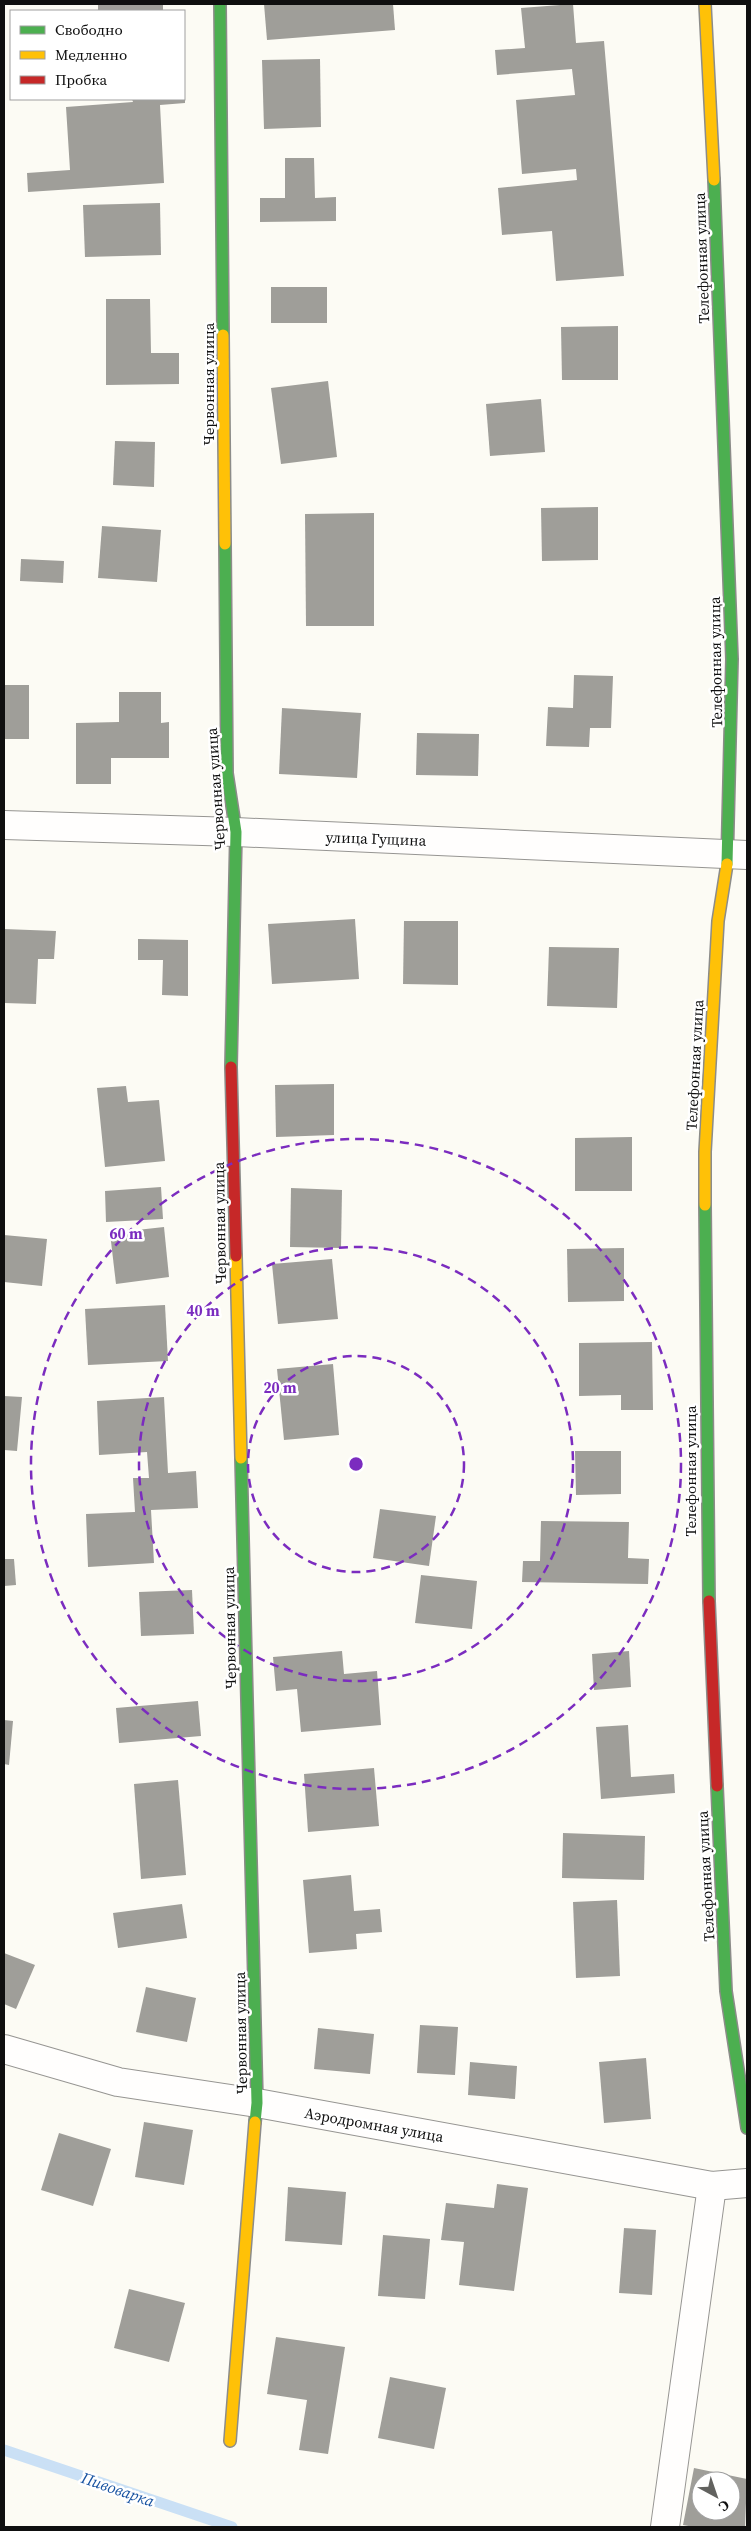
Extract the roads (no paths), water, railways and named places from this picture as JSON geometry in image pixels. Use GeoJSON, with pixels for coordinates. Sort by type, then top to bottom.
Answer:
{"type":"FeatureCollection","features":[{"type":"Feature","properties":{"kind":"street","name":"Червонная улица"},"geometry":{"type":"LineString","coordinates":[[220,4],[227,773],[236,832],[230,1035],[258,2103],[230,2442]]}},
{"type":"Feature","properties":{"kind":"street","name":"Телефонная улица"},"geometry":{"type":"LineString","coordinates":[[705,4],[717,251],[738,855],[718,921],[704,1152],[707,1558],[726,1991],[747,2128]]}},
{"type":"Feature","properties":{"kind":"street","name":"улица Гущина"},"geometry":{"type":"LineString","coordinates":[[4,826],[236,832],[738,855]]}},
{"type":"Feature","properties":{"kind":"street","name":"Аэродромная улица"},"geometry":{"type":"LineString","coordinates":[[4,2049],[118,2082],[258,2103],[712,2186],[747,2182]]}},
{"type":"Feature","properties":{"kind":"street"},"geometry":{"type":"LineString","coordinates":[[665,2527],[712,2186]]}},
{"type":"Feature","properties":{"kind":"waterway","name":"Пивоварка"},"geometry":{"type":"LineString","coordinates":[[4,2450],[232,2527]]}}]}
